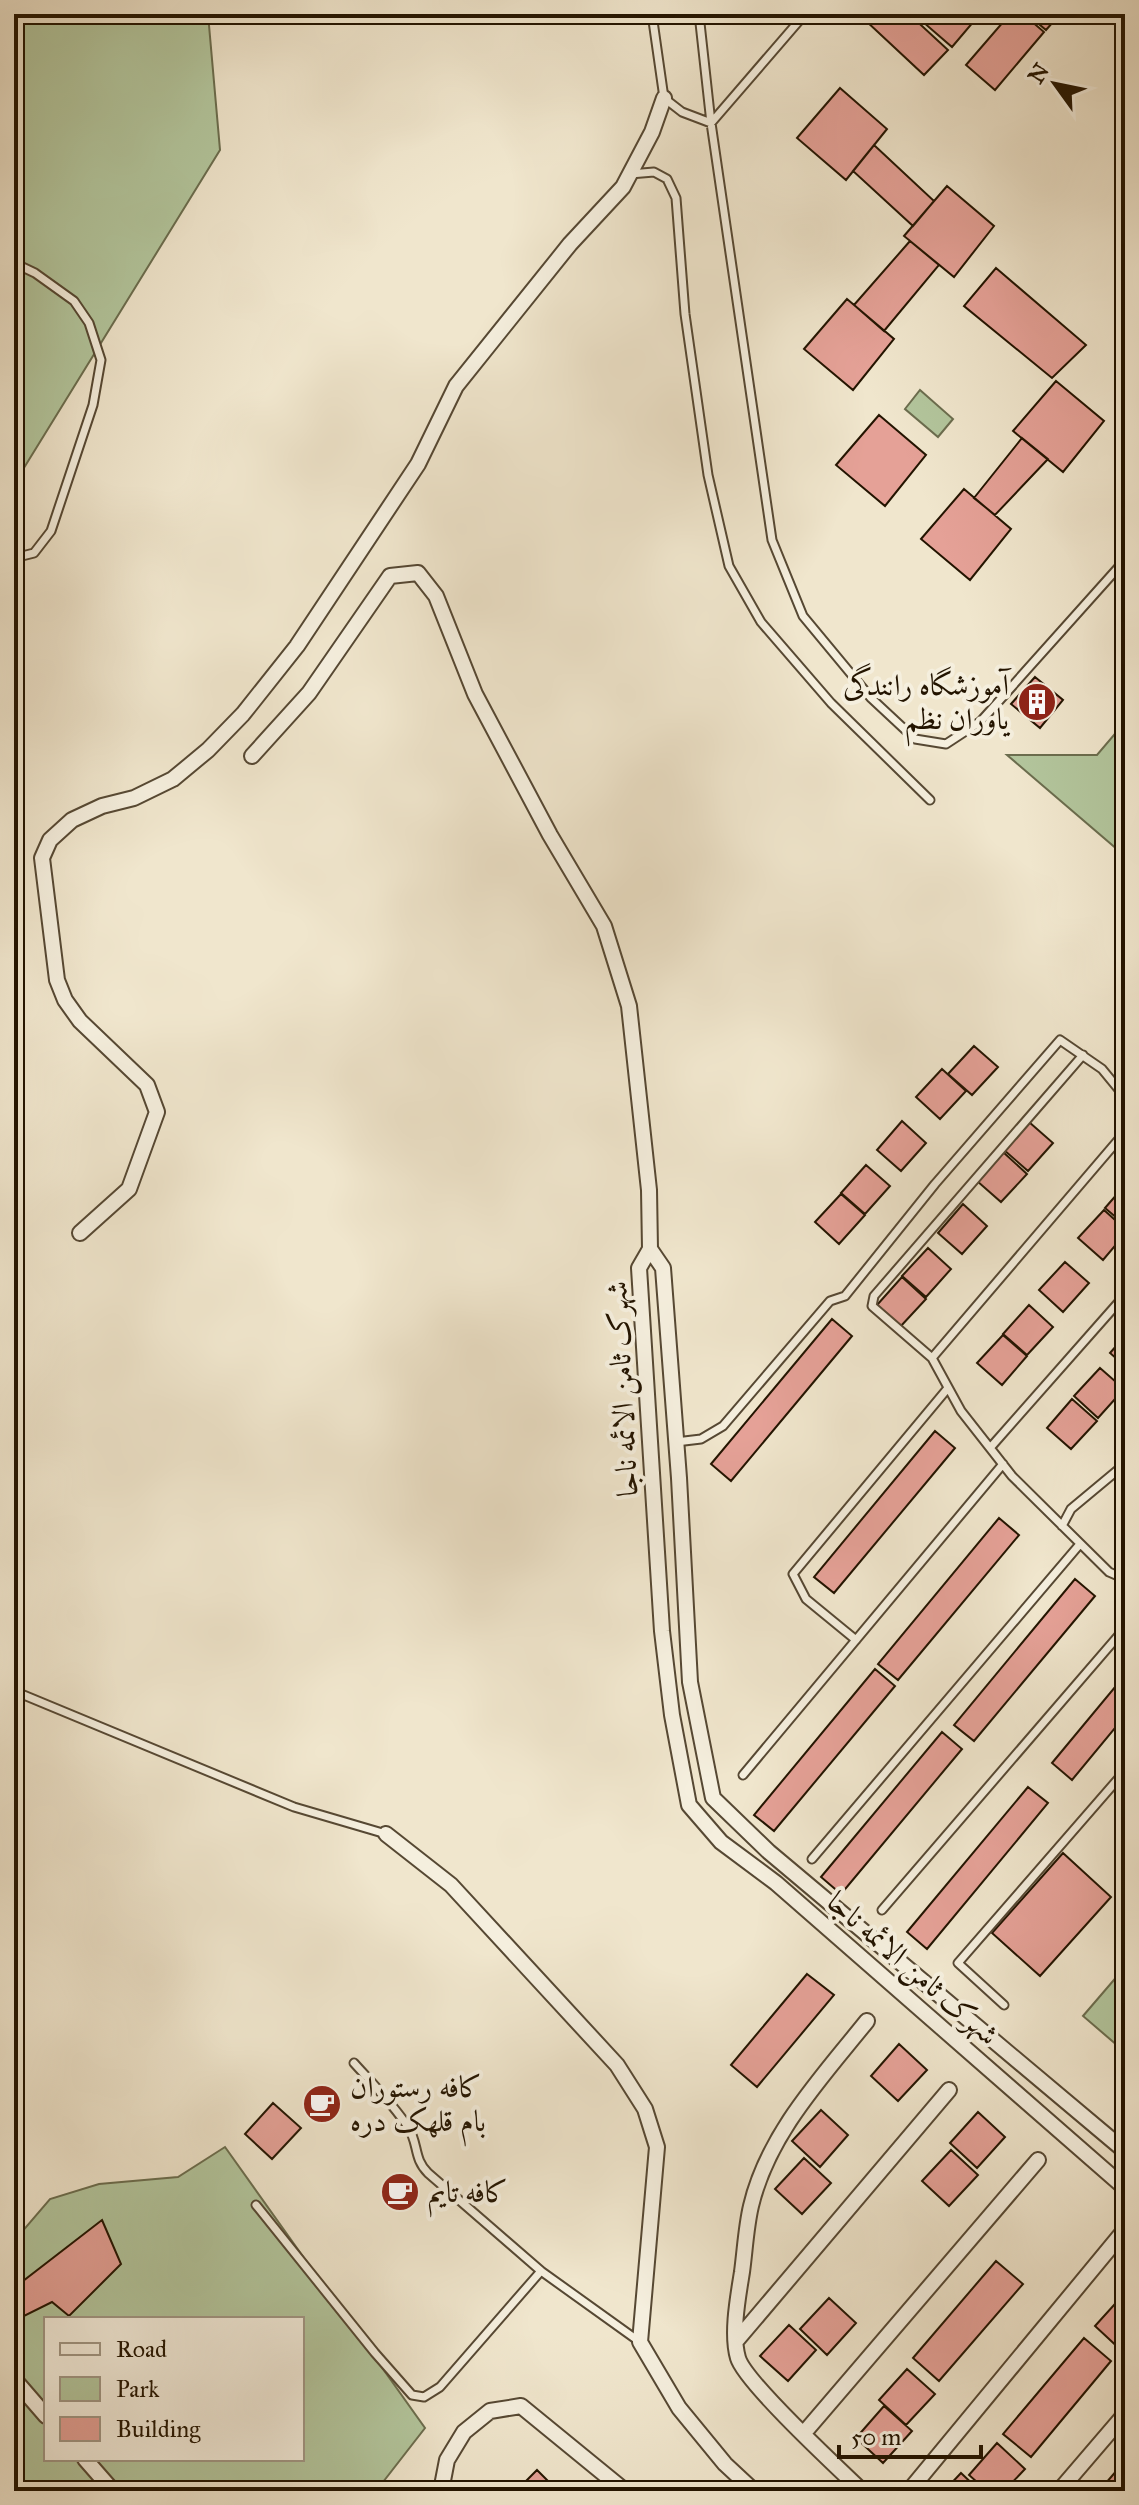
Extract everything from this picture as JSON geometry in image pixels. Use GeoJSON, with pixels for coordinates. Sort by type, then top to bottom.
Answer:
{"type":"FeatureCollection","features":[{"type":"Feature","properties":{"kind":"street"},"geometry":{"type":"LineString","coordinates":[[80,1233],[129,1189],[157,1112],[147,1085],[80,1021],[65,1000],[57,980],[42,858],[50,840],[72,820],[102,806],[134,798],[173,779],[208,750],[243,714],[297,646],[418,464],[456,386],[570,244],[623,187],[652,132],[664,98]]}},
{"type":"Feature","properties":{"kind":"street"},"geometry":{"type":"LineString","coordinates":[[252,756],[309,693],[390,576],[418,573],[436,596],[475,694],[550,835],[604,926],[629,1006],[649,1190],[650,1249]]}},
{"type":"Feature","properties":{"kind":"street","name":"شهرک ثامن الائمه ناجا"},"geometry":{"type":"LineString","coordinates":[[1122,2149],[779,1861],[713,1798],[690,1682],[663,1268],[650,1249],[639,1268],[662,1631],[670,1700],[689,1805],[721,1842],[768,1877],[1125,2188]]}},
{"type":"Feature","properties":{"kind":"street"},"geometry":{"type":"LineString","coordinates":[[650,1445],[676,1442]]}},
{"type":"Feature","properties":{"kind":"street"},"geometry":{"type":"LineString","coordinates":[[670,1700],[693,1697]]}},
{"type":"Feature","properties":{"kind":"street"},"geometry":{"type":"LineString","coordinates":[[386,1834],[451,1885],[617,2065],[645,2109],[657,2147],[640,2342],[679,2408],[725,2464],[754,2491]]}},
{"type":"Feature","properties":{"kind":"street"},"geometry":{"type":"LineString","coordinates":[[768,1877],[779,1861]]}},
{"type":"Feature","properties":{"kind":"street"},"geometry":{"type":"LineString","coordinates":[[862,2491],[753,2382],[738,2359],[737,2303],[752,2205],[767,2162],[800,2104],[867,2021]]}},
{"type":"Feature","properties":{"kind":"street"},"geometry":{"type":"LineString","coordinates":[[955,2040],[972,2023]]}},
{"type":"Feature","properties":{"kind":"street"},"geometry":{"type":"LineString","coordinates":[[737,2340],[949,2090]]}},
{"type":"Feature","properties":{"kind":"street"},"geometry":{"type":"LineString","coordinates":[[804,2433],[1038,2160]]}},
{"type":"Feature","properties":{"kind":"street"},"geometry":{"type":"LineString","coordinates":[[909,2491],[1123,2232]]}},
{"type":"Feature","properties":{"kind":"street"},"geometry":{"type":"LineString","coordinates":[[14,2379],[44,2414]]}},
{"type":"Feature","properties":{"kind":"street"},"geometry":{"type":"LineString","coordinates":[[441,2491],[447,2460],[464,2432],[490,2411],[521,2406],[622,2490]]}},
{"type":"Feature","properties":{"kind":"street"},"geometry":{"type":"LineString","coordinates":[[1059,2491],[1125,2414]]}},
{"type":"Feature","properties":{"kind":"street"},"geometry":{"type":"LineString","coordinates":[[87,2461],[113,2491]]}},
{"type":"Feature","properties":{"kind":"lane"},"geometry":{"type":"LineString","coordinates":[[652,14],[664,98],[682,112],[711,123]]}},
{"type":"Feature","properties":{"kind":"lane"},"geometry":{"type":"LineString","coordinates":[[699,14],[711,123],[772,540],[803,616],[871,698],[915,739],[946,744],[981,721],[1125,560]]}},
{"type":"Feature","properties":{"kind":"lane"},"geometry":{"type":"LineString","coordinates":[[711,123],[805,14]]}},
{"type":"Feature","properties":{"kind":"lane"},"geometry":{"type":"LineString","coordinates":[[630,174],[654,172],[667,179],[676,198],[685,314],[708,475],[729,566],[761,622],[831,703],[930,800]]}},
{"type":"Feature","properties":{"kind":"lane"},"geometry":{"type":"LineString","coordinates":[[14,263],[35,273],[74,301],[89,323],[101,360],[93,405],[51,531],[34,553],[14,558]]}},
{"type":"Feature","properties":{"kind":"lane"},"geometry":{"type":"LineString","coordinates":[[676,1442],[701,1439],[723,1426],[830,1301],[845,1296],[935,1184],[1060,1040],[1102,1069],[1125,1097]]}},
{"type":"Feature","properties":{"kind":"lane"},"geometry":{"type":"LineString","coordinates":[[1083,1055],[874,1296],[872,1306],[932,1358],[961,1411],[1003,1464],[1109,1572],[1125,1579]]}},
{"type":"Feature","properties":{"kind":"lane"},"geometry":{"type":"LineString","coordinates":[[932,1358],[1125,1132]]}},
{"type":"Feature","properties":{"kind":"lane"},"geometry":{"type":"LineString","coordinates":[[990,1448],[1125,1295]]}},
{"type":"Feature","properties":{"kind":"lane"},"geometry":{"type":"LineString","coordinates":[[856,1640],[806,1599],[793,1574],[948,1388]]}},
{"type":"Feature","properties":{"kind":"lane"},"geometry":{"type":"LineString","coordinates":[[743,1775],[1003,1464]]}},
{"type":"Feature","properties":{"kind":"lane"},"geometry":{"type":"LineString","coordinates":[[1062,1526],[1071,1509],[1125,1464]]}},
{"type":"Feature","properties":{"kind":"lane"},"geometry":{"type":"LineString","coordinates":[[812,1859],[1080,1544]]}},
{"type":"Feature","properties":{"kind":"lane"},"geometry":{"type":"LineString","coordinates":[[882,1910],[1125,1628]]}},
{"type":"Feature","properties":{"kind":"lane"},"geometry":{"type":"LineString","coordinates":[[14,1691],[294,1807],[386,1834]]}},
{"type":"Feature","properties":{"kind":"lane"},"geometry":{"type":"LineString","coordinates":[[1004,2005],[958,1963],[1125,1771]]}},
{"type":"Feature","properties":{"kind":"lane"},"geometry":{"type":"LineString","coordinates":[[354,2063],[408,2127],[415,2141],[419,2164],[541,2271],[640,2342]]}},
{"type":"Feature","properties":{"kind":"lane"},"geometry":{"type":"LineString","coordinates":[[1122,2149],[1125,2125]]}},
{"type":"Feature","properties":{"kind":"lane"},"geometry":{"type":"LineString","coordinates":[[256,2205],[412,2395],[424,2397],[440,2387],[541,2271]]}},
{"type":"Feature","properties":{"kind":"green space"},"geometry":{"type":"Polygon","coordinates":[[[14,14],[208,14],[220,150],[14,484],[14,14]]]}},
{"type":"Feature","properties":{"kind":"green space"},"geometry":{"type":"Polygon","coordinates":[[[920,390],[953,419],[938,437],[905,409],[920,390]]]}},
{"type":"Feature","properties":{"kind":"green space"},"geometry":{"type":"Polygon","coordinates":[[[1125,722],[1125,856],[1007,755],[1097,755],[1125,722]]]}},
{"type":"Feature","properties":{"kind":"green space"},"geometry":{"type":"Polygon","coordinates":[[[1125,1967],[1125,2052],[1083,2016],[1125,1967]]]}},
{"type":"Feature","properties":{"kind":"green space"},"geometry":{"type":"Polygon","coordinates":[[[225,2147],[425,2428],[376,2491],[14,2491],[14,2241],[50,2199],[99,2184],[178,2177],[225,2147]]]}},
{"type":"Feature","properties":{"kind":"building"},"geometry":{"type":"Polygon","coordinates":[[[871,14],[909,14],[948,50],[924,75],[865,20],[871,14]]]}},
{"type":"Feature","properties":{"kind":"building"},"geometry":{"type":"Polygon","coordinates":[[[930,14],[980,14],[952,47],[923,22],[930,14]]]}},
{"type":"Feature","properties":{"kind":"building"},"geometry":{"type":"Polygon","coordinates":[[[1010,14],[1023,14],[1044,32],[995,90],[966,65],[1010,14]]]}},
{"type":"Feature","properties":{"kind":"building"},"geometry":{"type":"Polygon","coordinates":[[[1027,14],[1060,14],[1046,30],[1027,14]]]}},
{"type":"Feature","properties":{"kind":"building"},"geometry":{"type":"Polygon","coordinates":[[[840,88],[887,129],[846,180],[797,138],[840,88]]]}},
{"type":"Feature","properties":{"kind":"building"},"geometry":{"type":"Polygon","coordinates":[[[874,145],[934,201],[913,226],[853,171],[874,145]]]}},
{"type":"Feature","properties":{"kind":"building"},"geometry":{"type":"Polygon","coordinates":[[[947,186],[994,226],[954,277],[904,236],[947,186]]]}},
{"type":"Feature","properties":{"kind":"building"},"geometry":{"type":"Polygon","coordinates":[[[910,241],[939,265],[884,331],[854,305],[910,241]]]}},
{"type":"Feature","properties":{"kind":"building"},"geometry":{"type":"Polygon","coordinates":[[[996,268],[1086,345],[1052,378],[964,306],[996,268]]]}},
{"type":"Feature","properties":{"kind":"building"},"geometry":{"type":"Polygon","coordinates":[[[847,299],[894,339],[853,390],[804,349],[847,299]]]}},
{"type":"Feature","properties":{"kind":"building"},"geometry":{"type":"Polygon","coordinates":[[[1056,381],[1104,421],[1063,472],[1013,431],[1056,381]]]}},
{"type":"Feature","properties":{"kind":"building"},"geometry":{"type":"Polygon","coordinates":[[[879,415],[926,455],[885,506],[836,465],[879,415]]]}},
{"type":"Feature","properties":{"kind":"building"},"geometry":{"type":"Polygon","coordinates":[[[1022,438],[1048,459],[995,515],[974,498],[1022,438]]]}},
{"type":"Feature","properties":{"kind":"building"},"geometry":{"type":"Polygon","coordinates":[[[964,489],[1011,529],[970,580],[921,539],[964,489]]]}},
{"type":"Feature","properties":{"kind":"building","name":"آموزشگاه رانندگی یاوران نظم"},"geometry":{"type":"Polygon","coordinates":[[[1035,677],[1063,700],[1040,728],[1011,704],[1035,677]]]}},
{"type":"Feature","properties":{"kind":"building"},"geometry":{"type":"Polygon","coordinates":[[[974,1046],[998,1067],[972,1095],[948,1074],[974,1046]]]}},
{"type":"Feature","properties":{"kind":"building"},"geometry":{"type":"Polygon","coordinates":[[[942,1069],[966,1091],[940,1119],[916,1097],[942,1069]]]}},
{"type":"Feature","properties":{"kind":"building"},"geometry":{"type":"Polygon","coordinates":[[[902,1121],[926,1143],[901,1171],[877,1150],[902,1121]]]}},
{"type":"Feature","properties":{"kind":"building"},"geometry":{"type":"Polygon","coordinates":[[[1029,1122],[1053,1143],[1028,1171],[1004,1150],[1029,1122]]]}},
{"type":"Feature","properties":{"kind":"building"},"geometry":{"type":"Polygon","coordinates":[[[1003,1152],[1027,1174],[1001,1202],[977,1181],[1003,1152]]]}},
{"type":"Feature","properties":{"kind":"building"},"geometry":{"type":"Polygon","coordinates":[[[866,1165],[890,1186],[865,1214],[841,1193],[866,1165]]]}},
{"type":"Feature","properties":{"kind":"building"},"geometry":{"type":"Polygon","coordinates":[[[1125,1185],[1125,1225],[1105,1208],[1125,1185]]]}},
{"type":"Feature","properties":{"kind":"building"},"geometry":{"type":"Polygon","coordinates":[[[841,1194],[865,1215],[839,1244],[815,1222],[841,1194]]]}},
{"type":"Feature","properties":{"kind":"building"},"geometry":{"type":"Polygon","coordinates":[[[963,1204],[987,1226],[962,1254],[938,1233],[963,1204]]]}},
{"type":"Feature","properties":{"kind":"building"},"geometry":{"type":"Polygon","coordinates":[[[1104,1210],[1125,1229],[1125,1234],[1103,1260],[1078,1238],[1104,1210]]]}},
{"type":"Feature","properties":{"kind":"building"},"geometry":{"type":"Polygon","coordinates":[[[928,1248],[951,1269],[926,1297],[902,1276],[928,1248]]]}},
{"type":"Feature","properties":{"kind":"building"},"geometry":{"type":"Polygon","coordinates":[[[1065,1262],[1089,1283],[1063,1312],[1039,1290],[1065,1262]]]}},
{"type":"Feature","properties":{"kind":"building"},"geometry":{"type":"Polygon","coordinates":[[[902,1277],[926,1299],[900,1327],[877,1305],[902,1277]]]}},
{"type":"Feature","properties":{"kind":"building"},"geometry":{"type":"Polygon","coordinates":[[[1029,1305],[1053,1327],[1027,1355],[1003,1334],[1029,1305]]]}},
{"type":"Feature","properties":{"kind":"building"},"geometry":{"type":"Polygon","coordinates":[[[832,1319],[852,1336],[731,1481],[711,1464],[832,1319]]]}},
{"type":"Feature","properties":{"kind":"building"},"geometry":{"type":"Polygon","coordinates":[[[1003,1335],[1027,1356],[1002,1385],[977,1363],[1003,1335]]]}},
{"type":"Feature","properties":{"kind":"building"},"geometry":{"type":"Polygon","coordinates":[[[1125,1336],[1125,1366],[1110,1353],[1125,1336]]]}},
{"type":"Feature","properties":{"kind":"building"},"geometry":{"type":"Polygon","coordinates":[[[1100,1368],[1124,1389],[1098,1418],[1074,1396],[1100,1368]]]}},
{"type":"Feature","properties":{"kind":"building"},"geometry":{"type":"Polygon","coordinates":[[[1072,1399],[1097,1421],[1071,1449],[1047,1428],[1072,1399]]]}},
{"type":"Feature","properties":{"kind":"building"},"geometry":{"type":"Polygon","coordinates":[[[935,1431],[955,1448],[834,1593],[814,1577],[935,1431]]]}},
{"type":"Feature","properties":{"kind":"building"},"geometry":{"type":"Polygon","coordinates":[[[999,1518],[1019,1535],[898,1680],[878,1664],[999,1518]]]}},
{"type":"Feature","properties":{"kind":"building"},"geometry":{"type":"Polygon","coordinates":[[[1075,1579],[1095,1596],[974,1741],[954,1725],[1075,1579]]]}},
{"type":"Feature","properties":{"kind":"building"},"geometry":{"type":"Polygon","coordinates":[[[875,1669],[895,1686],[774,1831],[754,1815],[875,1669]]]}},
{"type":"Feature","properties":{"kind":"building"},"geometry":{"type":"Polygon","coordinates":[[[1125,1675],[1125,1716],[1072,1780],[1052,1763],[1125,1675]]]}},
{"type":"Feature","properties":{"kind":"building"},"geometry":{"type":"Polygon","coordinates":[[[942,1732],[962,1749],[841,1894],[821,1877],[942,1732]]]}},
{"type":"Feature","properties":{"kind":"building"},"geometry":{"type":"Polygon","coordinates":[[[1028,1787],[1048,1803],[927,1949],[907,1932],[1028,1787]]]}},
{"type":"Feature","properties":{"kind":"building"},"geometry":{"type":"Polygon","coordinates":[[[1063,1853],[1111,1897],[1040,1976],[992,1933],[1063,1853]]]}},
{"type":"Feature","properties":{"kind":"building"},"geometry":{"type":"Polygon","coordinates":[[[807,1974],[834,1995],[757,2087],[731,2065],[807,1974]]]}},
{"type":"Feature","properties":{"kind":"building"},"geometry":{"type":"Polygon","coordinates":[[[899,2044],[927,2070],[898,2101],[871,2076],[899,2044]]]}},
{"type":"Feature","properties":{"kind":"building"},"geometry":{"type":"Polygon","coordinates":[[[273,2103],[301,2128],[272,2159],[245,2134],[273,2103]]]}},
{"type":"Feature","properties":{"kind":"building"},"geometry":{"type":"Polygon","coordinates":[[[821,2110],[848,2135],[820,2167],[792,2141],[821,2110]]]}},
{"type":"Feature","properties":{"kind":"building"},"geometry":{"type":"Polygon","coordinates":[[[978,2112],[1005,2137],[977,2168],[950,2143],[978,2112]]]}},
{"type":"Feature","properties":{"kind":"building"},"geometry":{"type":"Polygon","coordinates":[[[951,2150],[978,2175],[949,2206],[922,2181],[951,2150]]]}},
{"type":"Feature","properties":{"kind":"building"},"geometry":{"type":"Polygon","coordinates":[[[804,2158],[831,2183],[802,2214],[775,2189],[804,2158]]]}},
{"type":"Feature","properties":{"kind":"building"},"geometry":{"type":"Polygon","coordinates":[[[102,2220],[121,2264],[69,2316],[52,2302],[14,2321],[14,2288],[102,2220]]]}},
{"type":"Feature","properties":{"kind":"building"},"geometry":{"type":"Polygon","coordinates":[[[996,2261],[1023,2284],[939,2381],[913,2358],[996,2261]]]}},
{"type":"Feature","properties":{"kind":"building"},"geometry":{"type":"Polygon","coordinates":[[[1123,2295],[1125,2348],[1122,2351],[1095,2326],[1123,2295]]]}},
{"type":"Feature","properties":{"kind":"building"},"geometry":{"type":"Polygon","coordinates":[[[829,2298],[856,2323],[827,2355],[800,2329],[829,2298]]]}},
{"type":"Feature","properties":{"kind":"building"},"geometry":{"type":"Polygon","coordinates":[[[789,2325],[816,2350],[788,2381],[760,2356],[789,2325]]]}},
{"type":"Feature","properties":{"kind":"building"},"geometry":{"type":"Polygon","coordinates":[[[1084,2338],[1111,2361],[1031,2457],[1003,2434],[1084,2338]]]}},
{"type":"Feature","properties":{"kind":"building"},"geometry":{"type":"Polygon","coordinates":[[[907,2369],[935,2394],[906,2425],[879,2400],[907,2369]]]}},
{"type":"Feature","properties":{"kind":"building"},"geometry":{"type":"Polygon","coordinates":[[[884,2406],[912,2431],[883,2463],[856,2438],[884,2406]]]}},
{"type":"Feature","properties":{"kind":"building"},"geometry":{"type":"Polygon","coordinates":[[[997,2443],[1025,2469],[1004,2491],[987,2491],[969,2475],[997,2443]]]}},
{"type":"Feature","properties":{"kind":"building"},"geometry":{"type":"Polygon","coordinates":[[[1118,2469],[1125,2475],[1125,2491],[1099,2491],[1118,2469]]]}},
{"type":"Feature","properties":{"kind":"building"},"geometry":{"type":"Polygon","coordinates":[[[537,2470],[558,2491],[516,2491],[537,2470]]]}},
{"type":"Feature","properties":{"kind":"building"},"geometry":{"type":"Polygon","coordinates":[[[961,2473],[980,2491],[944,2491],[961,2473]]]}},
{"type":"Feature","properties":{"kind":"place","name":"آموزشگاه رانندگی یاوران نظم"},"geometry":{"type":"Point","coordinates":[1037,702]}},
{"type":"Feature","properties":{"kind":"place","name":"کافه رستوران بام قلهک دره"},"geometry":{"type":"Point","coordinates":[322,2104]}},
{"type":"Feature","properties":{"kind":"place","name":"کافه تایم"},"geometry":{"type":"Point","coordinates":[400,2192]}}]}
